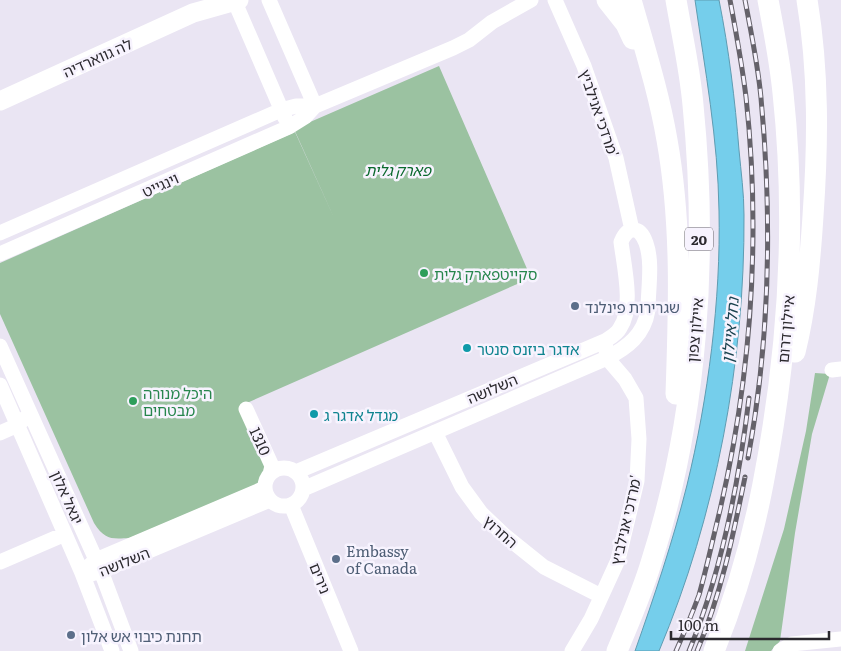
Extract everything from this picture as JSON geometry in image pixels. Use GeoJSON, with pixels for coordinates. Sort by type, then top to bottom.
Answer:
{"type":"FeatureCollection","features":[{"type":"Feature","properties":{"kind":"highway"},"geometry":{"type":"LineString","coordinates":[[607,0],[626,24],[652,75]]}},
{"type":"Feature","properties":{"kind":"highway"},"geometry":{"type":"LineString","coordinates":[[630,0],[652,75],[667,140],[678,235],[679,310],[673,477]]}},
{"type":"Feature","properties":{"kind":"highway","name":"איילון צפון"},"geometry":{"type":"LineString","coordinates":[[617,651],[652,561],[673,477],[684,422],[693,352],[698,284],[699,230],[693,104],[676,0]]}},
{"type":"Feature","properties":{"kind":"highway","name":"איילון דרום"},"geometry":{"type":"LineString","coordinates":[[714,651],[741,574],[773,438],[781,379],[786,319],[789,258],[789,184],[783,94],[768,0]]}},
{"type":"Feature","properties":{"kind":"highway"},"geometry":{"type":"LineString","coordinates":[[763,483],[797,343],[810,262],[816,101],[813,42],[807,0]]}},
{"type":"Feature","properties":{"kind":"main road","name":"לה גווארדיה"},"geometry":{"type":"LineString","coordinates":[[193,13],[211,0]]}},
{"type":"Feature","properties":{"kind":"main road","name":"לה גווארדיה"},"geometry":{"type":"LineString","coordinates":[[0,100],[193,13],[236,1]]}},
{"type":"Feature","properties":{"kind":"street"},"geometry":{"type":"LineString","coordinates":[[269,0],[315,106]]}},
{"type":"Feature","properties":{"kind":"street","name":"וינגייט"},"geometry":{"type":"LineString","coordinates":[[0,233],[281,110],[296,106],[315,106],[454,48],[469,40],[499,17],[531,0]]}},
{"type":"Feature","properties":{"kind":"street","name":"מרדכי אנילביץ'"},"geometry":{"type":"LineString","coordinates":[[555,0],[584,66],[616,158],[632,230],[641,233],[648,248],[649,258],[647,318],[636,338],[607,358],[625,379],[636,398],[639,439],[637,481],[618,560],[591,619],[572,651]]}},
{"type":"Feature","properties":{"kind":"street"},"geometry":{"type":"LineString","coordinates":[[236,1],[289,127]]}},
{"type":"Feature","properties":{"kind":"street","name":"וינגייט"},"geometry":{"type":"LineString","coordinates":[[0,254],[289,127],[305,117],[315,106]]}},
{"type":"Feature","properties":{"kind":"street"},"geometry":{"type":"LineString","coordinates":[[607,358],[605,341],[616,334],[625,318],[627,295],[621,242],[624,235],[632,230]]}},
{"type":"Feature","properties":{"kind":"street","name":"השלושה"},"geometry":{"type":"LineString","coordinates":[[292,470],[605,341]]}},
{"type":"Feature","properties":{"kind":"street","name":"יגאל אלון"},"geometry":{"type":"LineString","coordinates":[[0,346],[99,565],[132,651]]}},
{"type":"Feature","properties":{"kind":"street","name":"השלושה"},"geometry":{"type":"LineString","coordinates":[[303,490],[607,358]]}},
{"type":"Feature","properties":{"kind":"street","name":"יגאל אלון"},"geometry":{"type":"LineString","coordinates":[[0,385],[4,404],[18,425],[82,573],[112,651]]}},
{"type":"Feature","properties":{"kind":"street"},"geometry":{"type":"LineString","coordinates":[[0,433],[18,425],[24,418],[27,406],[19,401],[4,404]]}},
{"type":"Feature","properties":{"kind":"street","name":"1310"},"geometry":{"type":"LineString","coordinates":[[246,409],[272,466],[268,487]]}},
{"type":"Feature","properties":{"kind":"street"},"geometry":{"type":"LineString","coordinates":[[256,431],[270,451],[292,470],[303,483],[301,496],[292,505],[280,506],[268,487],[276,470],[292,470]]}},
{"type":"Feature","properties":{"kind":"street","name":"החרוץ"},"geometry":{"type":"LineString","coordinates":[[434,432],[462,487],[481,513],[503,534],[544,567],[601,596]]}},
{"type":"Feature","properties":{"kind":"street","name":"השלושה"},"geometry":{"type":"LineString","coordinates":[[99,565],[118,552],[268,487]]}},
{"type":"Feature","properties":{"kind":"street","name":"השלושה"},"geometry":{"type":"LineString","coordinates":[[82,573],[268,487]]}},
{"type":"Feature","properties":{"kind":"street","name":"נירים"},"geometry":{"type":"LineString","coordinates":[[292,505],[350,651]]}},
{"type":"Feature","properties":{"kind":"street"},"geometry":{"type":"LineString","coordinates":[[0,562],[65,534]]}},
{"type":"Feature","properties":{"kind":"street"},"geometry":{"type":"LineString","coordinates":[[89,543],[103,552],[118,552]]}},
{"type":"Feature","properties":{"kind":"street"},"geometry":{"type":"LineString","coordinates":[[786,648],[841,639]]}},
{"type":"Feature","properties":{"kind":"green space","name":"היכל מנורה מבטחים"},"geometry":{"type":"Polygon","coordinates":[[[439,66],[531,278],[240,406],[265,464],[264,475],[257,484],[130,538],[113,538],[102,533],[94,523],[0,314],[0,263],[295,132],[335,220],[294,129],[439,66]]]}},
{"type":"Feature","properties":{"kind":"green space"},"geometry":{"type":"Polygon","coordinates":[[[815,373],[830,374],[812,434],[795,533],[780,641],[771,651],[745,651],[784,529],[806,431],[815,373]]]}},
{"type":"Feature","properties":{"kind":"water","name":"נחל איילון"},"geometry":{"type":"Polygon","coordinates":[[[695,0],[719,0],[731,75],[744,207],[743,270],[739,326],[733,382],[723,437],[711,492],[696,546],[679,599],[659,651],[635,651],[663,569],[687,485],[701,418],[712,349],[718,279],[718,184],[710,105],[695,0]]]}},
{"type":"Feature","properties":{"kind":"railway"},"geometry":{"type":"LineString","coordinates":[[676,651],[699,595],[720,510],[731,459],[746,357],[753,253],[753,201],[746,97],[730,0]]}},
{"type":"Feature","properties":{"kind":"railway"},"geometry":{"type":"LineString","coordinates":[[745,0],[761,98],[765,143],[768,233],[765,323],[761,369],[748,458]]}},
{"type":"Feature","properties":{"kind":"railway"},"geometry":{"type":"LineString","coordinates":[[689,651],[710,591],[727,527],[740,462],[749,398]]}},
{"type":"Feature","properties":{"kind":"railway"},"geometry":{"type":"LineString","coordinates":[[697,651],[720,587],[745,477]]}},
{"type":"Feature","properties":{"kind":"place","name":"סקייטפארק גלית"},"geometry":{"type":"Point","coordinates":[424,273]}},
{"type":"Feature","properties":{"kind":"place","name":"שגרירות פינלנד"},"geometry":{"type":"Point","coordinates":[575,306]}},
{"type":"Feature","properties":{"kind":"place","name":"אדגר ביזנס סנטר"},"geometry":{"type":"Point","coordinates":[467,348]}},
{"type":"Feature","properties":{"kind":"place","name":"היכל מנורה מבטחים"},"geometry":{"type":"Point","coordinates":[133,401]}},
{"type":"Feature","properties":{"kind":"place","name":"מגדל אדגר ג"},"geometry":{"type":"Point","coordinates":[314,414]}},
{"type":"Feature","properties":{"kind":"place","name":"Embassy of Canada"},"geometry":{"type":"Point","coordinates":[336,559]}},
{"type":"Feature","properties":{"kind":"place","name":"תחנת כיבוי אש אלון"},"geometry":{"type":"Point","coordinates":[71,635]}},
{"type":"Feature","properties":{"kind":"park label","name":"פארק גלית"},"geometry":{"type":"Point","coordinates":[398,169]}}]}
